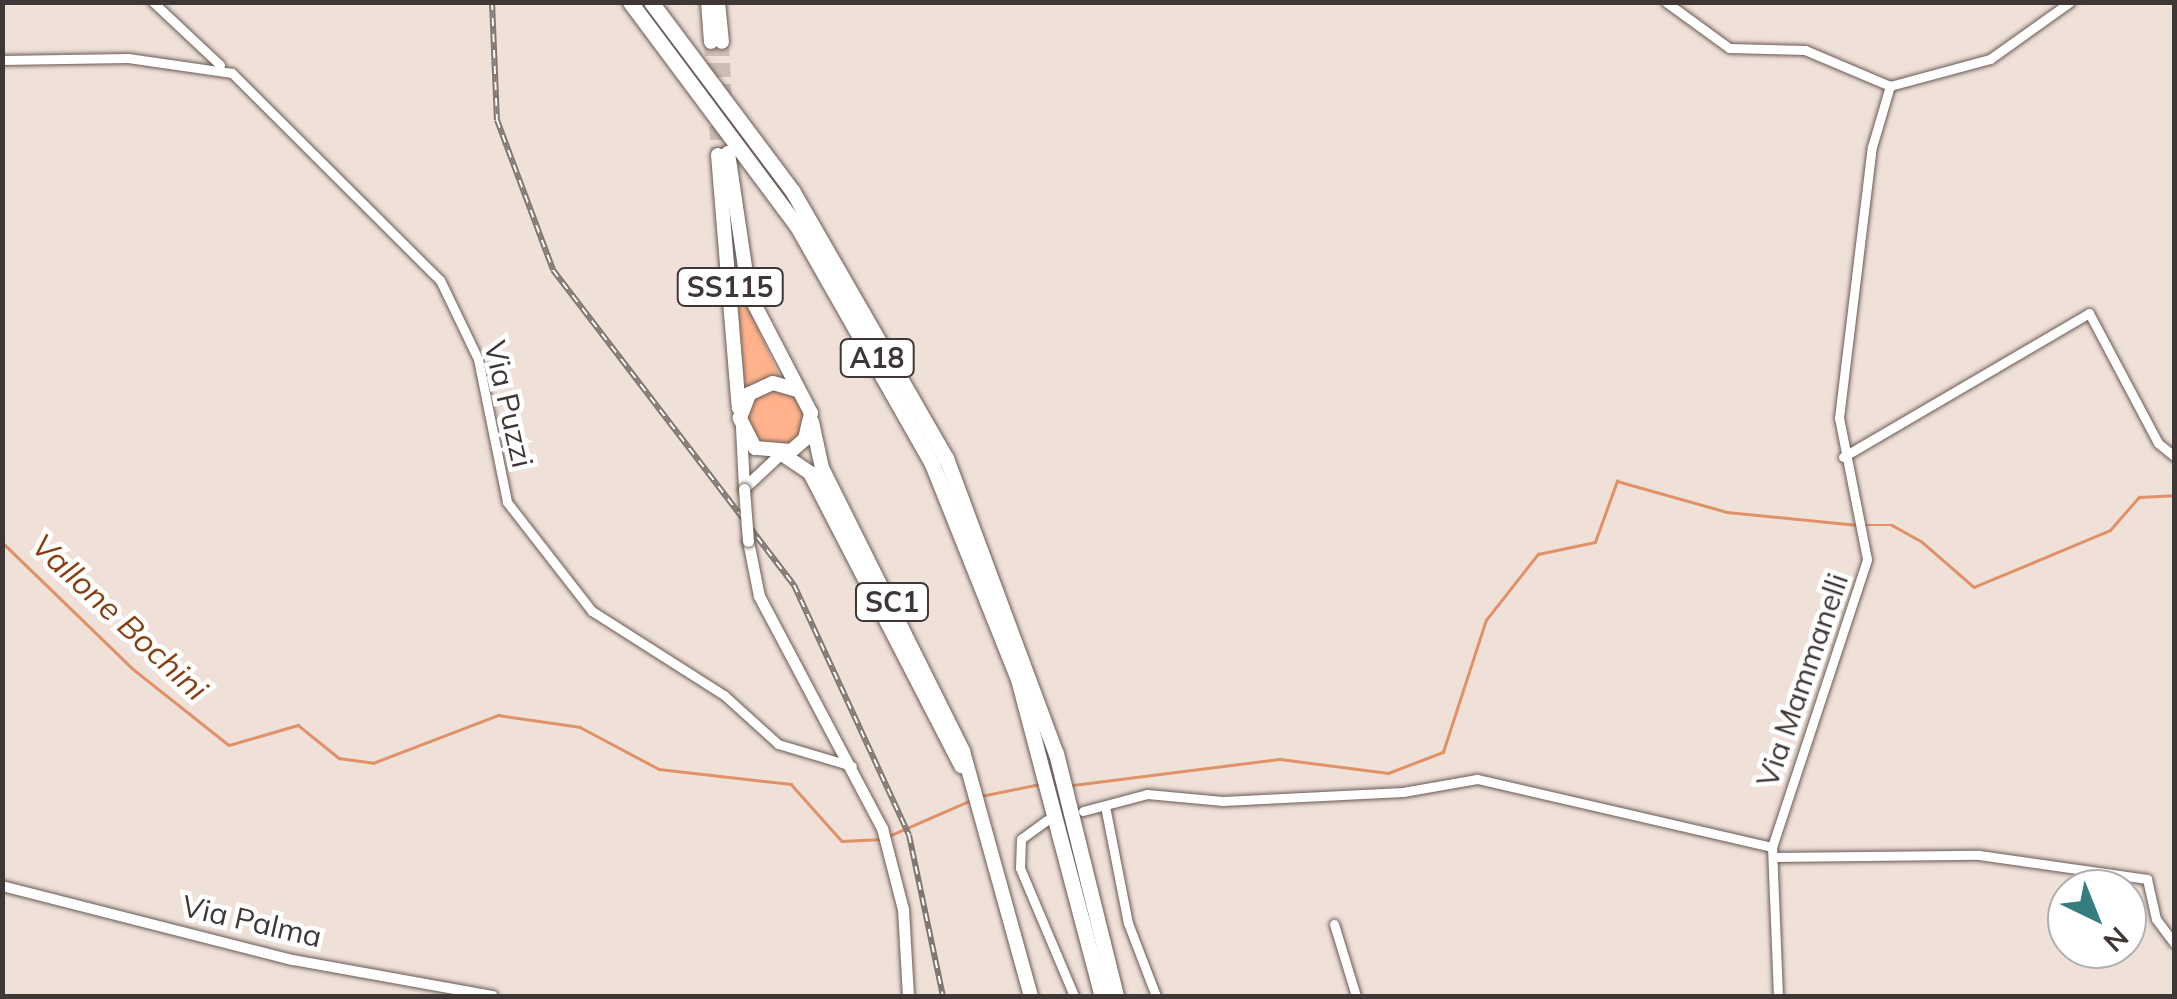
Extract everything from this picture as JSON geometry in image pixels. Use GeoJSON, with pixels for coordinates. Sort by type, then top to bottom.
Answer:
{"type":"FeatureCollection","features":[{"type":"Feature","properties":{"kind":"highway","name":"A18"},"geometry":{"type":"LineString","coordinates":[[630,2],[853,313],[954,515],[1049,755]]}},
{"type":"Feature","properties":{"kind":"highway","name":"A18"},"geometry":{"type":"LineString","coordinates":[[651,2],[866,305],[946,458],[1049,755],[1116,996]]}},
{"type":"Feature","properties":{"kind":"highway","name":"A18"},"geometry":{"type":"LineString","coordinates":[[1059,794],[1102,996]]}},
{"type":"Feature","properties":{"kind":"main road"},"geometry":{"type":"LineString","coordinates":[[708,2],[716,42],[718,2]]}},
{"type":"Feature","properties":{"kind":"main road","name":"SS115"},"geometry":{"type":"LineString","coordinates":[[740,423],[723,154],[749,294],[798,390]]}},
{"type":"Feature","properties":{"kind":"main road"},"geometry":{"type":"LineString","coordinates":[[744,490],[780,454],[805,439],[812,422],[798,390],[764,384],[740,423],[744,490],[748,541],[759,596],[855,766],[882,828],[889,853],[908,996]]}},
{"type":"Feature","properties":{"kind":"main road","name":"SC1"},"geometry":{"type":"LineString","coordinates":[[812,422],[822,468],[943,704],[972,784]]}},
{"type":"Feature","properties":{"kind":"main road"},"geometry":{"type":"LineString","coordinates":[[740,423],[754,448],[780,454]]}},
{"type":"Feature","properties":{"kind":"main road","name":"SC1"},"geometry":{"type":"LineString","coordinates":[[780,454],[810,473],[972,784]]}},
{"type":"Feature","properties":{"kind":"main road"},"geometry":{"type":"LineString","coordinates":[[972,784],[1031,996]]}},
{"type":"Feature","properties":{"kind":"main road"},"geometry":{"type":"LineString","coordinates":[[1022,996],[1023,970]]}},
{"type":"Feature","properties":{"kind":"street","name":"Via Puzzi"},"geometry":{"type":"LineString","coordinates":[[153,2],[440,280],[478,359],[506,502],[592,611],[724,695],[778,744],[855,766]]}},
{"type":"Feature","properties":{"kind":"street"},"geometry":{"type":"LineString","coordinates":[[1666,2],[1729,48],[1790,46],[1890,86],[1990,60],[2070,2]]}},
{"type":"Feature","properties":{"kind":"street"},"geometry":{"type":"LineString","coordinates":[[2,60],[220,65]]}},
{"type":"Feature","properties":{"kind":"street","name":"Via Mammanelli"},"geometry":{"type":"LineString","coordinates":[[1778,996],[1772,852],[1862,585],[1866,538],[1843,457],[1839,418],[1872,147],[1890,86]]}},
{"type":"Feature","properties":{"kind":"street"},"geometry":{"type":"LineString","coordinates":[[1843,457],[2089,312],[2158,443],[2174,456]]}},
{"type":"Feature","properties":{"kind":"street"},"geometry":{"type":"LineString","coordinates":[[1083,812],[1147,794],[1223,801],[1403,792],[1477,778],[1772,852],[1979,855],[2147,879],[2156,919],[2174,942]]}},
{"type":"Feature","properties":{"kind":"street"},"geometry":{"type":"LineString","coordinates":[[1105,806],[1128,923],[1156,996]]}},
{"type":"Feature","properties":{"kind":"street"},"geometry":{"type":"LineString","coordinates":[[1047,820],[1022,840],[1020,868],[1074,996]]}},
{"type":"Feature","properties":{"kind":"street","name":"Via Palma"},"geometry":{"type":"LineString","coordinates":[[2,886],[293,960],[493,996]]}},
{"type":"Feature","properties":{"kind":"street"},"geometry":{"type":"LineString","coordinates":[[1334,924],[1356,996]]}},
{"type":"Feature","properties":{"kind":"shaded area"},"geometry":{"type":"Polygon","coordinates":[[[744,298],[780,377],[745,392],[738,301],[744,298]]]}},
{"type":"Feature","properties":{"kind":"shaded area"},"geometry":{"type":"Polygon","coordinates":[[[776,389],[796,398],[805,418],[796,438],[776,447],[756,438],[747,418],[756,398],[776,389]]]}},
{"type":"Feature","properties":{"kind":"waterway","name":"Vallone Bochini"},"geometry":{"type":"LineString","coordinates":[[1073,785],[1280,759],[1388,773],[1443,752],[1486,620],[1538,554],[1595,542],[1617,481],[1727,512],[1857,525]]}},
{"type":"Feature","properties":{"kind":"waterway","name":"Vallone Bochini"},"geometry":{"type":"LineString","coordinates":[[1865,525],[1892,525],[1921,541],[1974,587],[2110,530],[2139,497],[2174,495]]}},
{"type":"Feature","properties":{"kind":"waterway","name":"Vallone Bochini"},"geometry":{"type":"LineString","coordinates":[[2,542],[133,669],[229,745],[298,725],[339,758],[373,763],[498,715],[580,727],[659,769],[791,784],[842,841],[882,839]]}},
{"type":"Feature","properties":{"kind":"waterway"},"geometry":{"type":"LineString","coordinates":[[981,796],[1040,784]]}},
{"type":"Feature","properties":{"kind":"waterway","name":"Vallone Bochini"},"geometry":{"type":"LineString","coordinates":[[889,836],[969,801]]}},
{"type":"Feature","properties":{"kind":"tunnel"},"geometry":{"type":"LineString","coordinates":[[711,42],[718,155]]}},
{"type":"Feature","properties":{"kind":"tunnel"},"geometry":{"type":"LineString","coordinates":[[722,42],[725,103]]}},
{"type":"Feature","properties":{"kind":"railway"},"geometry":{"type":"LineString","coordinates":[[492,2],[497,120],[553,270],[794,585],[909,835],[943,996]]}}]}
